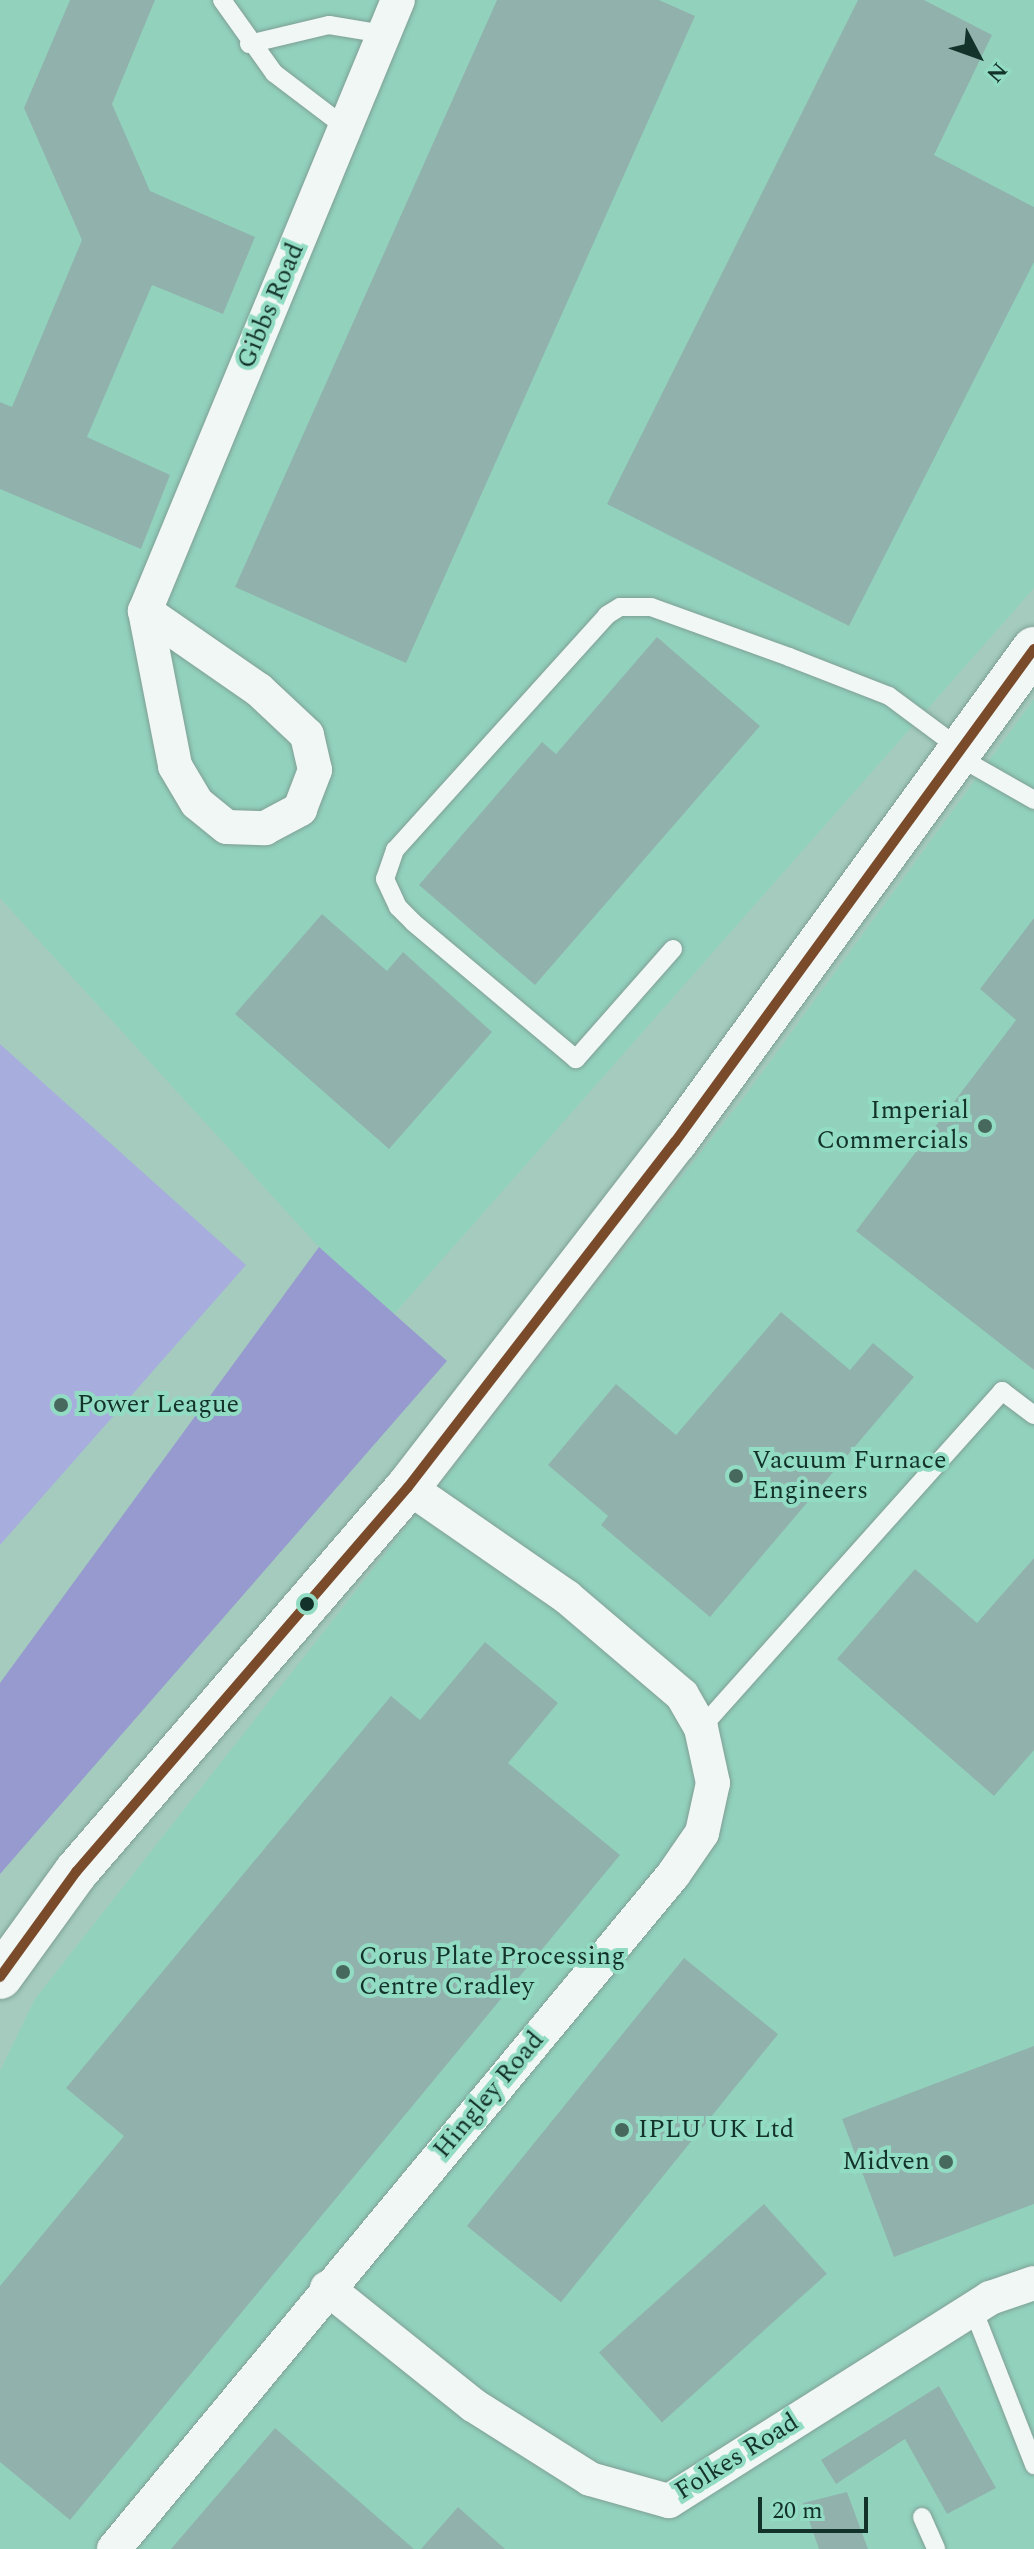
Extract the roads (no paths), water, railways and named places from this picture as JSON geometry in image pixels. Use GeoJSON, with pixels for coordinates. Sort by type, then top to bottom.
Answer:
{"type":"FeatureCollection","features":[{"type":"Feature","properties":{"kind":"highway"},"geometry":{"type":"LineString","coordinates":[[0,1977],[76,1872],[408,1487],[675,1142],[956,751],[1034,649]]}},
{"type":"Feature","properties":{"kind":"street","name":"Gibbs Road"},"geometry":{"type":"LineString","coordinates":[[145,611],[398,0]]}},
{"type":"Feature","properties":{"kind":"street"},"geometry":{"type":"LineString","coordinates":[[145,611],[259,690],[307,735],[315,770],[300,809],[265,828],[227,827],[197,803],[175,766],[145,611]]}},
{"type":"Feature","properties":{"kind":"street","name":"Hingley Road"},"geometry":{"type":"LineString","coordinates":[[114,2549],[327,2288],[673,1875],[702,1833],[713,1783],[701,1728],[682,1695],[567,1597],[408,1487]]}},
{"type":"Feature","properties":{"kind":"street","name":"Folkes Road"},"geometry":{"type":"LineString","coordinates":[[327,2288],[473,2405],[577,2471],[669,2501],[973,2309],[1034,2283]]}},
{"type":"Feature","properties":{"kind":"lane"},"geometry":{"type":"LineString","coordinates":[[222,0],[249,44],[274,73],[345,127]]}},
{"type":"Feature","properties":{"kind":"lane"},"geometry":{"type":"LineString","coordinates":[[249,44],[329,25],[384,34]]}},
{"type":"Feature","properties":{"kind":"lane"},"geometry":{"type":"LineString","coordinates":[[673,949],[576,1059],[413,922],[398,907],[385,879],[395,850],[607,615],[620,607],[651,607],[889,696],[956,751],[1034,800]]}},
{"type":"Feature","properties":{"kind":"lane"},"geometry":{"type":"LineString","coordinates":[[701,1728],[1002,1391],[1034,1415]]}},
{"type":"Feature","properties":{"kind":"lane"},"geometry":{"type":"LineString","coordinates":[[973,2309],[1034,2465]]}},
{"type":"Feature","properties":{"kind":"lane"},"geometry":{"type":"LineString","coordinates":[[922,2517],[936,2549]]}},
{"type":"Feature","properties":{"kind":"place","name":"Imperial Commercials"},"geometry":{"type":"Point","coordinates":[985,1126]}},
{"type":"Feature","properties":{"kind":"place","name":"Power League"},"geometry":{"type":"Point","coordinates":[61,1405]}},
{"type":"Feature","properties":{"kind":"place","name":"Vacuum Furnace Engineers"},"geometry":{"type":"Point","coordinates":[736,1476]}},
{"type":"Feature","properties":{"kind":"place","name":"Corus Plate Processing Centre Cradley"},"geometry":{"type":"Point","coordinates":[343,1972]}},
{"type":"Feature","properties":{"kind":"place","name":"IPLU UK Ltd"},"geometry":{"type":"Point","coordinates":[622,2130]}},
{"type":"Feature","properties":{"kind":"place","name":"Midven"},"geometry":{"type":"Point","coordinates":[946,2162]}}]}
